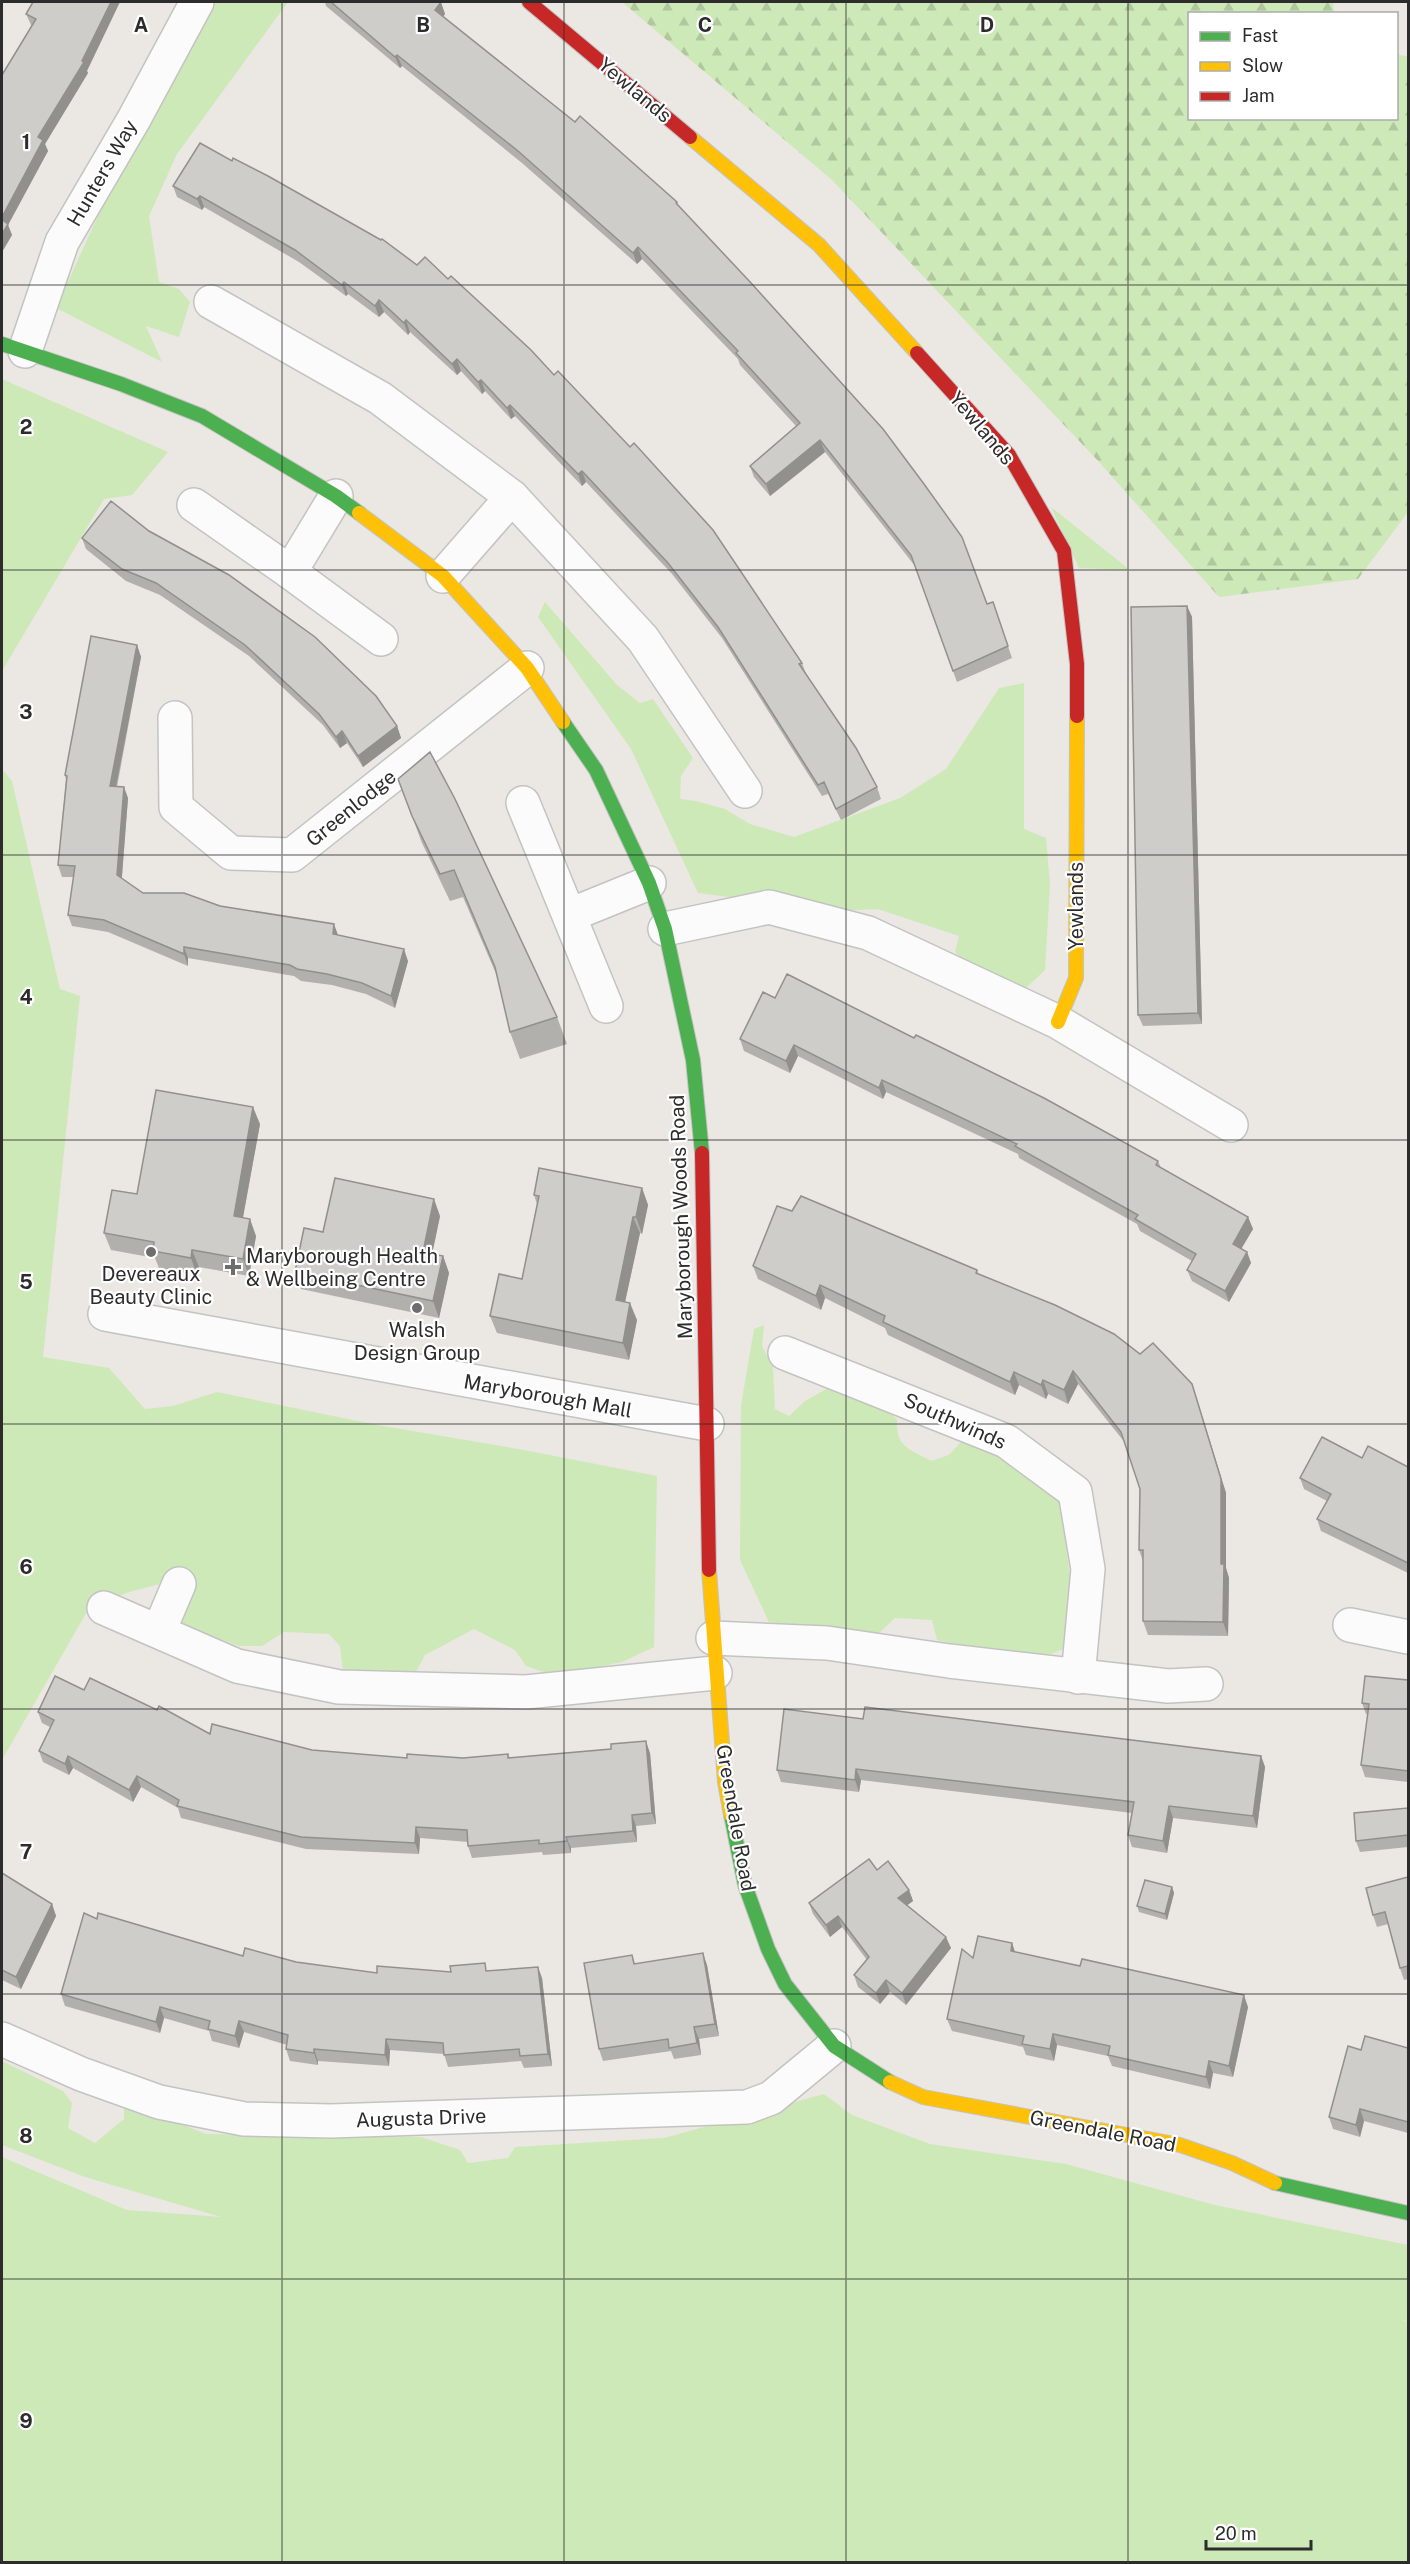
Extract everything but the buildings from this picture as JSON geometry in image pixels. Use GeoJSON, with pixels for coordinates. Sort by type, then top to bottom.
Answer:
{"type":"FeatureCollection","features":[{"type":"Feature","properties":{"kind":"street","name":"Hunters Way"},"geometry":{"type":"LineString","coordinates":[[13,348],[62,242],[134,118],[197,2]]}},
{"type":"Feature","properties":{"kind":"street","name":"Yewlands"},"geometry":{"type":"LineString","coordinates":[[529,2],[819,245],[1009,455],[1064,551],[1077,664],[1076,978],[1058,1022]]}},
{"type":"Feature","properties":{"kind":"street"},"geometry":{"type":"LineString","coordinates":[[211,302],[380,398],[512,497],[643,639],[746,790]]}},
{"type":"Feature","properties":{"kind":"street","name":"Maryborough Woods Road"},"geometry":{"type":"LineString","coordinates":[[13,348],[121,384],[202,416],[336,496],[443,576],[526,668],[596,770],[649,883],[665,929],[693,1060],[702,1133],[707,1537],[715,1673]]}},
{"type":"Feature","properties":{"kind":"street"},"geometry":{"type":"LineString","coordinates":[[290,572],[336,496]]}},
{"type":"Feature","properties":{"kind":"street"},"geometry":{"type":"LineString","coordinates":[[443,576],[512,497]]}},
{"type":"Feature","properties":{"kind":"street"},"geometry":{"type":"LineString","coordinates":[[194,505],[381,639]]}},
{"type":"Feature","properties":{"kind":"street","name":"Greenlodge"},"geometry":{"type":"LineString","coordinates":[[175,718],[176,807],[231,853],[292,855],[526,668]]}},
{"type":"Feature","properties":{"kind":"street"},"geometry":{"type":"LineString","coordinates":[[523,803],[606,1006]]}},
{"type":"Feature","properties":{"kind":"street"},"geometry":{"type":"LineString","coordinates":[[570,915],[649,883]]}},
{"type":"Feature","properties":{"kind":"street"},"geometry":{"type":"LineString","coordinates":[[665,929],[769,908],[868,933],[1058,1022],[1231,1125]]}},
{"type":"Feature","properties":{"kind":"street","name":"Maryborough Mall"},"geometry":{"type":"LineString","coordinates":[[105,1314],[707,1424]]}},
{"type":"Feature","properties":{"kind":"street","name":"Southwinds"},"geometry":{"type":"LineString","coordinates":[[785,1353],[1006,1441],[1074,1492],[1088,1569],[1078,1677]]}},
{"type":"Feature","properties":{"kind":"street"},"geometry":{"type":"LineString","coordinates":[[159,1631],[179,1584]]}},
{"type":"Feature","properties":{"kind":"street"},"geometry":{"type":"LineString","coordinates":[[104,1608],[237,1666],[339,1686],[526,1692],[715,1673]]}},
{"type":"Feature","properties":{"kind":"street"},"geometry":{"type":"LineString","coordinates":[[1350,1625],[1408,1637]]}},
{"type":"Feature","properties":{"kind":"street"},"geometry":{"type":"LineString","coordinates":[[713,1638],[827,1643],[1078,1677],[1168,1686],[1206,1684]]}},
{"type":"Feature","properties":{"kind":"street","name":"Greendale Road"},"geometry":{"type":"LineString","coordinates":[[715,1673],[725,1782],[745,1885],[768,1949],[785,1984],[834,2046],[892,2084],[923,2097],[1180,2145],[1232,2163],[1280,2184],[1408,2213]]}},
{"type":"Feature","properties":{"kind":"street","name":"Augusta Drive"},"geometry":{"type":"LineString","coordinates":[[2,2039],[81,2074],[159,2102],[244,2119],[331,2121],[747,2107],[771,2098],[834,2046]]}},
{"type":"Feature","properties":{"kind":"green space"},"geometry":{"type":"Polygon","coordinates":[[[211,2],[288,2],[177,154],[149,216],[159,282],[179,289],[190,302],[179,337],[146,326],[162,362],[56,308],[127,152],[211,2]]]}},
{"type":"Feature","properties":{"kind":"green space"},"geometry":{"type":"Polygon","coordinates":[[[622,2],[1333,2],[1334,12],[1188,12],[1188,120],[1398,120],[1398,54],[1408,57],[1408,512],[1358,579],[1219,597],[1100,463],[832,180],[622,2]]]}},
{"type":"Feature","properties":{"kind":"green space"},"geometry":{"type":"Polygon","coordinates":[[[2,379],[168,452],[132,495],[104,499],[2,671],[2,379]]]}},
{"type":"Feature","properties":{"kind":"green space"},"geometry":{"type":"Polygon","coordinates":[[[1051,507],[1130,570],[1079,568],[1051,507]]]}},
{"type":"Feature","properties":{"kind":"green space"},"geometry":{"type":"Polygon","coordinates":[[[545,602],[617,685],[640,703],[653,699],[693,758],[681,776],[680,799],[725,809],[750,824],[794,837],[900,798],[946,769],[999,688],[1024,683],[1024,829],[1046,838],[1050,885],[1045,970],[1025,989],[977,975],[955,952],[959,936],[878,909],[838,911],[698,893],[631,749],[538,617],[545,602]]]}},
{"type":"Feature","properties":{"kind":"green space"},"geometry":{"type":"Polygon","coordinates":[[[2,769],[12,781],[60,989],[80,996],[43,1357],[109,1368],[145,1409],[173,1406],[217,1392],[377,1425],[657,1476],[654,1647],[622,1662],[555,1676],[526,1666],[515,1650],[474,1629],[425,1655],[416,1672],[343,1672],[340,1646],[329,1634],[284,1632],[262,1646],[239,1646],[217,1638],[195,1635],[178,1621],[168,1582],[129,1592],[89,1608],[2,1760],[2,769]]]}},
{"type":"Feature","properties":{"kind":"green space"},"geometry":{"type":"Polygon","coordinates":[[[764,1325],[762,1346],[773,1367],[775,1409],[789,1416],[805,1401],[830,1387],[881,1403],[897,1420],[897,1429],[902,1442],[916,1453],[931,1461],[949,1455],[961,1442],[995,1452],[1040,1482],[1064,1504],[1068,1520],[1066,1549],[1075,1605],[1066,1648],[1048,1655],[958,1645],[937,1640],[932,1620],[895,1618],[879,1633],[836,1631],[769,1622],[740,1560],[741,1405],[754,1329],[764,1325]]]}},
{"type":"Feature","properties":{"kind":"green space"},"geometry":{"type":"Polygon","coordinates":[[[2,2061],[63,2091],[72,2103],[68,2128],[95,2143],[124,2119],[124,2101],[206,2134],[421,2137],[460,2150],[468,2163],[508,2158],[515,2147],[664,2138],[824,2094],[852,2115],[930,2144],[1066,2164],[1215,2205],[1408,2245],[1408,2321],[1399,2319],[1408,2322],[1408,2562],[2,2562],[2,2157],[127,2210],[221,2217],[85,2177],[2,2145],[2,2061]]]}},
{"type":"Feature","properties":{"kind":"traffic: fast"},"geometry":{"type":"LineString","coordinates":[[2,344],[121,384],[202,416],[336,496],[359,513]]}},
{"type":"Feature","properties":{"kind":"traffic: fast"},"geometry":{"type":"LineString","coordinates":[[563,722],[596,770],[649,883],[665,929],[693,1060],[702,1153]]}},
{"type":"Feature","properties":{"kind":"traffic: fast"},"geometry":{"type":"LineString","coordinates":[[731,1815],[745,1885],[768,1949],[785,1984],[834,2046],[890,2082]]}},
{"type":"Feature","properties":{"kind":"traffic: fast"},"geometry":{"type":"LineString","coordinates":[[1275,2183],[1408,2213]]}},
{"type":"Feature","properties":{"kind":"traffic: slow"},"geometry":{"type":"LineString","coordinates":[[690,137],[819,245],[917,353]]}},
{"type":"Feature","properties":{"kind":"traffic: slow"},"geometry":{"type":"LineString","coordinates":[[359,513],[443,576],[527,668],[563,722]]}},
{"type":"Feature","properties":{"kind":"traffic: slow"},"geometry":{"type":"LineString","coordinates":[[1058,1022],[1076,978],[1077,716]]}},
{"type":"Feature","properties":{"kind":"traffic: slow"},"geometry":{"type":"LineString","coordinates":[[709,1570],[725,1782],[731,1815]]}},
{"type":"Feature","properties":{"kind":"traffic: slow"},"geometry":{"type":"LineString","coordinates":[[890,2082],[923,2097],[1180,2145],[1232,2163],[1275,2183]]}},
{"type":"Feature","properties":{"kind":"traffic: jam"},"geometry":{"type":"LineString","coordinates":[[529,2],[690,137]]}},
{"type":"Feature","properties":{"kind":"traffic: jam"},"geometry":{"type":"LineString","coordinates":[[917,353],[1009,455],[1064,551],[1077,664],[1077,716]]}},
{"type":"Feature","properties":{"kind":"traffic: jam"},"geometry":{"type":"LineString","coordinates":[[702,1153],[709,1570]]}},
{"type":"Feature","properties":{"kind":"place","name":"Devereaux Beauty Clinic"},"geometry":{"type":"Point","coordinates":[151,1252]}},
{"type":"Feature","properties":{"kind":"place","name":"Maryborough Health & Wellbeing Centre"},"geometry":{"type":"Point","coordinates":[233,1267]}},
{"type":"Feature","properties":{"kind":"place","name":"Walsh Design Group"},"geometry":{"type":"Point","coordinates":[417,1308]}}]}
